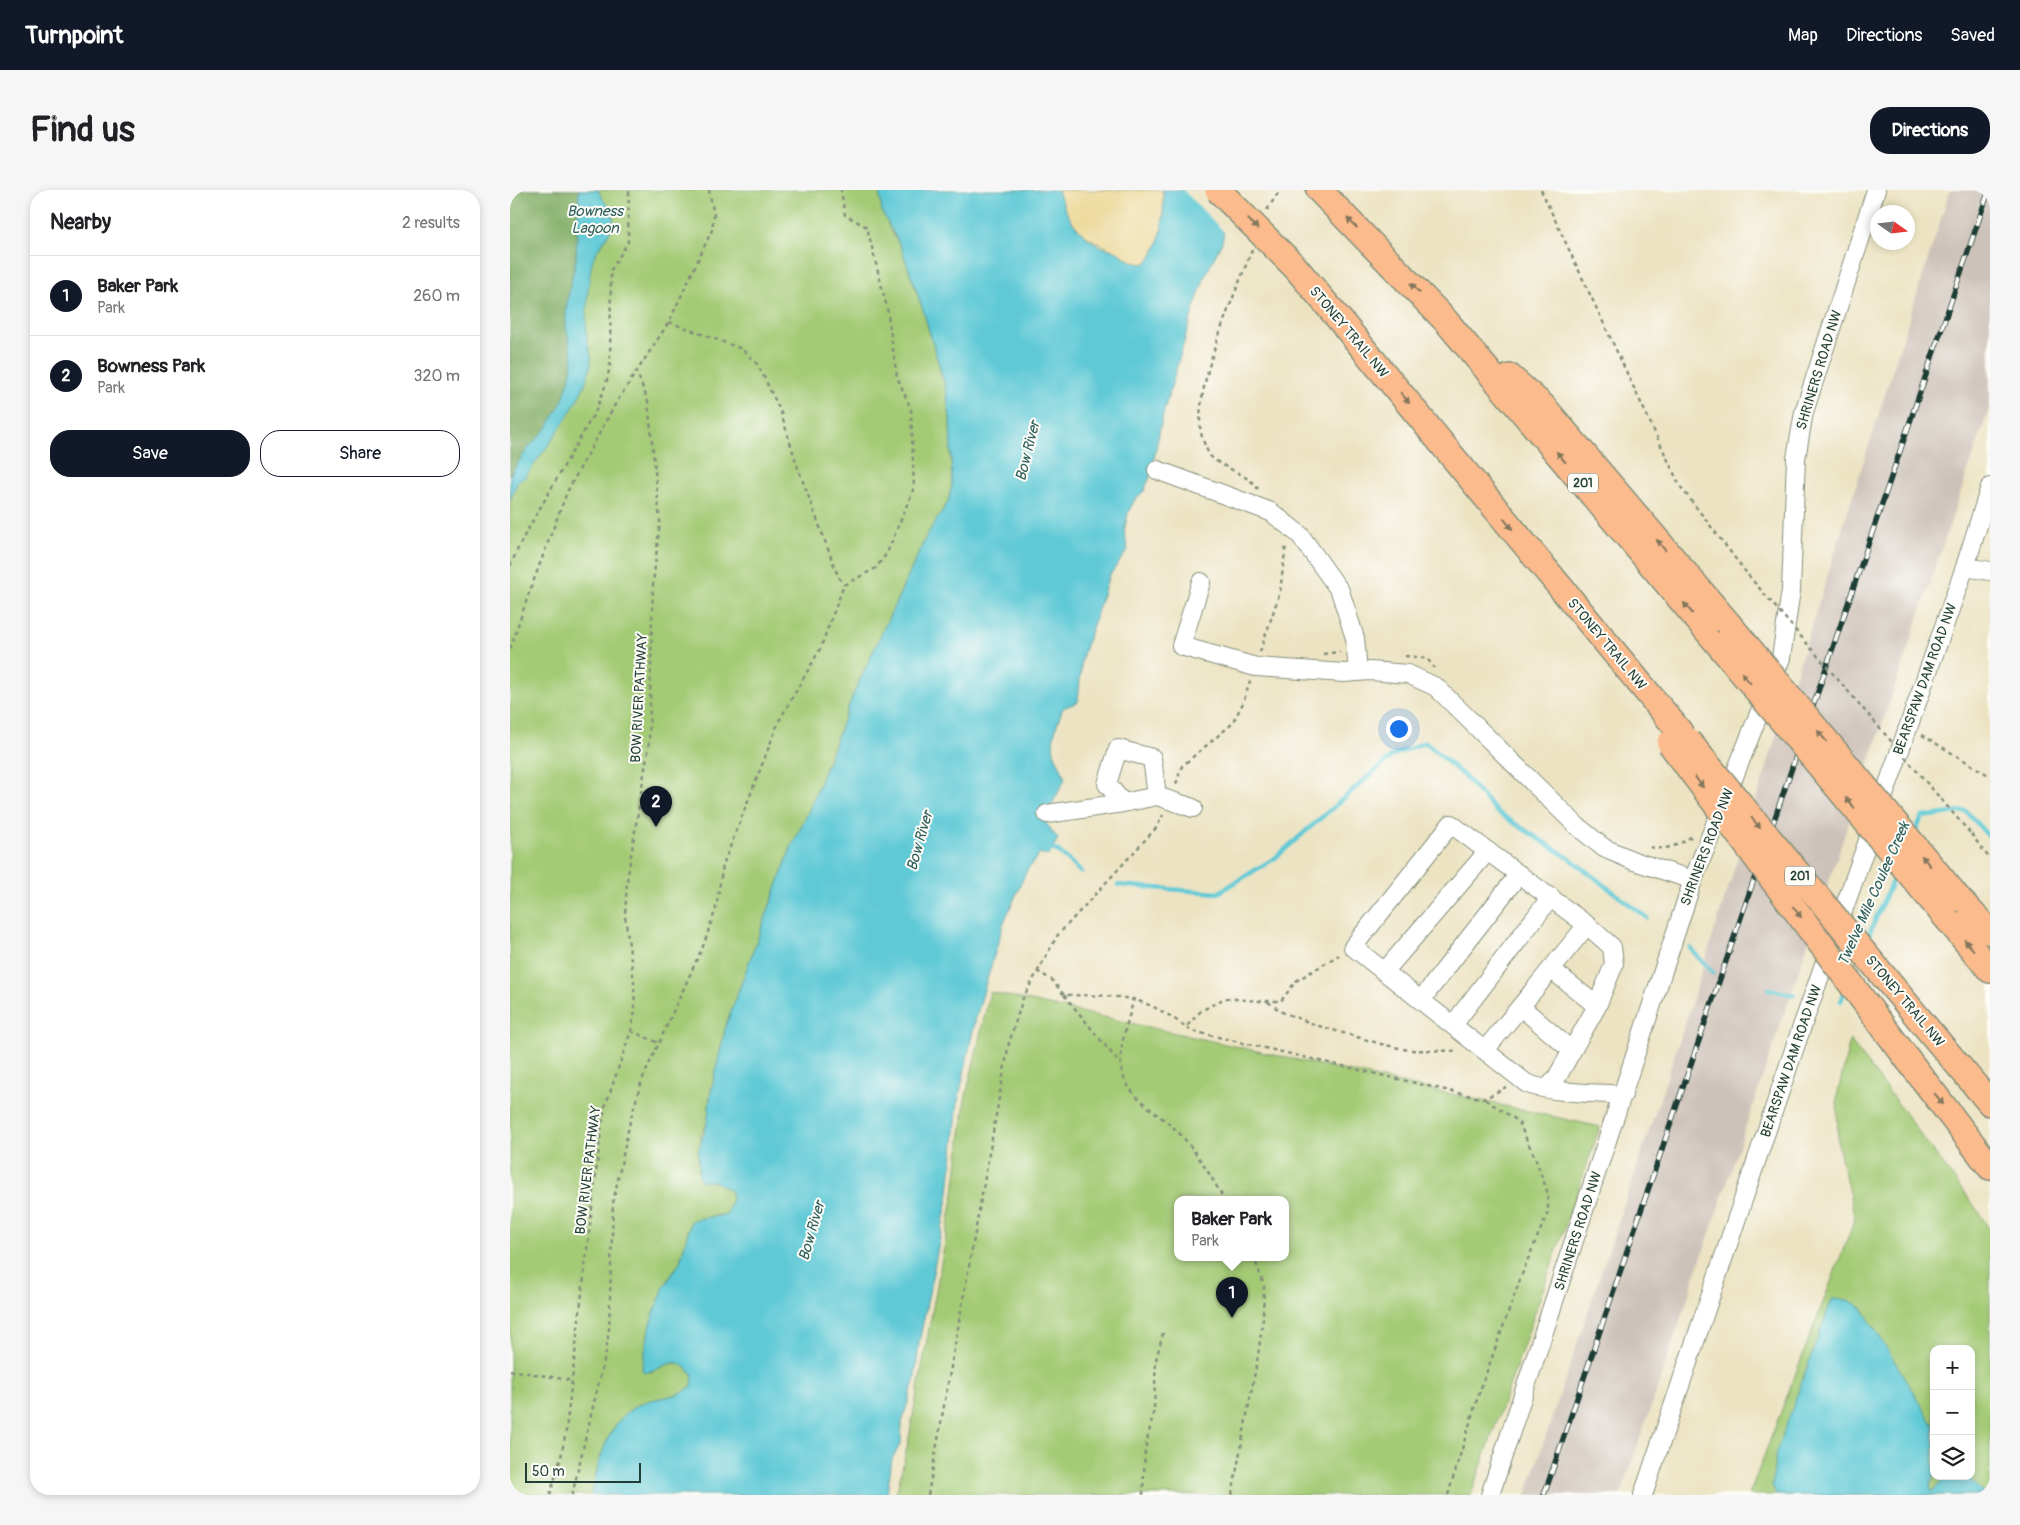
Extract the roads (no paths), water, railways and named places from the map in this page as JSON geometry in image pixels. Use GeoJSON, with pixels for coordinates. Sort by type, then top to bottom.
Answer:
{"type":"FeatureCollection","features":[{"type":"Feature","properties":{"kind":"highway","name":"STONEY TRAIL NW"},"geometry":{"type":"LineString","coordinates":[[1218,190],[1296,268],[1329,307],[1574,606],[1675,737],[1990,1103]]}},
{"type":"Feature","properties":{"kind":"highway","name":"201"},"geometry":{"type":"LineString","coordinates":[[1319,190],[1446,320],[1723,634],[1949,921],[1990,970]]}},
{"type":"Feature","properties":{"kind":"highway"},"geometry":{"type":"LineString","coordinates":[[1723,634],[1990,932]]}},
{"type":"Feature","properties":{"kind":"highway"},"geometry":{"type":"LineString","coordinates":[[1675,737],[1909,1061],[1990,1167]]}},
{"type":"Feature","properties":{"kind":"street","name":"SHRINERS ROAD NW"},"geometry":{"type":"LineString","coordinates":[[1490,1495],[1693,880],[1781,658],[1791,590],[1796,458],[1804,412],[1876,190]]}},
{"type":"Feature","properties":{"kind":"street"},"geometry":{"type":"LineString","coordinates":[[1157,470],[1271,512],[1300,535],[1340,591],[1356,638],[1358,672]]}},
{"type":"Feature","properties":{"kind":"street","name":"BEARSPAW DAM ROAD NW"},"geometry":{"type":"LineString","coordinates":[[1644,1495],[1799,1035],[1965,567],[1990,487]]}},
{"type":"Feature","properties":{"kind":"street"},"geometry":{"type":"LineString","coordinates":[[1965,567],[1990,571]]}},
{"type":"Feature","properties":{"kind":"street"},"geometry":{"type":"LineString","coordinates":[[1202,582],[1181,646],[1256,666],[1344,673],[1408,674],[1436,687],[1577,826],[1604,848],[1634,861],[1693,880]]}},
{"type":"Feature","properties":{"kind":"street"},"geometry":{"type":"LineString","coordinates":[[1123,803],[1107,784],[1118,749],[1152,758],[1164,798]]}},
{"type":"Feature","properties":{"kind":"street"},"geometry":{"type":"LineString","coordinates":[[1047,814],[1164,798],[1193,808]]}},
{"type":"Feature","properties":{"kind":"street"},"geometry":{"type":"LineString","coordinates":[[1546,1088],[1556,1079],[1597,1006],[1614,964],[1612,947],[1551,897],[1451,824],[1353,947],[1520,1078],[1533,1086],[1546,1088],[1623,1095]]}},
{"type":"Feature","properties":{"kind":"street"},"geometry":{"type":"LineString","coordinates":[[1384,972],[1488,851]]}},
{"type":"Feature","properties":{"kind":"street"},"geometry":{"type":"LineString","coordinates":[[1421,1000],[1519,874]]}},
{"type":"Feature","properties":{"kind":"street"},"geometry":{"type":"LineString","coordinates":[[1453,1025],[1551,897]]}},
{"type":"Feature","properties":{"kind":"street"},"geometry":{"type":"LineString","coordinates":[[1480,1047],[1521,1007],[1587,925]]}},
{"type":"Feature","properties":{"kind":"street"},"geometry":{"type":"LineString","coordinates":[[1551,969],[1597,1006]]}},
{"type":"Feature","properties":{"kind":"street"},"geometry":{"type":"LineString","coordinates":[[1521,1007],[1572,1051]]}},
{"type":"Feature","properties":{"kind":"water","name":"Bowness Lagoon"},"geometry":{"type":"Polygon","coordinates":[[[579,190],[598,190],[612,213],[613,220],[610,232],[597,251],[592,263],[586,323],[591,362],[588,375],[574,406],[525,477],[518,481],[510,501],[510,475],[527,449],[547,428],[563,400],[570,377],[573,358],[566,327],[566,308],[576,259],[579,190]]]}},
{"type":"Feature","properties":{"kind":"water","name":"Bow River"},"geometry":{"type":"Polygon","coordinates":[[[879,190],[1058,190],[1069,216],[1079,230],[1102,247],[1115,251],[1141,264],[1145,264],[1151,257],[1162,229],[1163,190],[1230,190],[1231,196],[1222,242],[1205,276],[1193,311],[1162,418],[1151,474],[1144,491],[1135,499],[1128,513],[1124,531],[1128,550],[1109,576],[1082,658],[1078,702],[1063,708],[1053,741],[1054,752],[1065,779],[1047,814],[1046,823],[1058,839],[1048,856],[1040,853],[1027,870],[1004,922],[976,1017],[958,1101],[949,1193],[919,1343],[915,1378],[902,1422],[901,1443],[892,1459],[887,1495],[591,1495],[601,1455],[606,1442],[620,1419],[642,1403],[680,1393],[692,1386],[693,1375],[680,1364],[670,1364],[652,1371],[644,1372],[642,1369],[650,1324],[664,1287],[680,1262],[691,1221],[727,1214],[732,1199],[731,1191],[714,1181],[702,1181],[699,1178],[698,1151],[707,1124],[711,1092],[726,1025],[791,848],[811,806],[853,695],[928,533],[948,502],[952,485],[950,418],[946,389],[923,310],[901,247],[882,212],[879,190]]]}},
{"type":"Feature","properties":{"kind":"water"},"geometry":{"type":"Polygon","coordinates":[[[1832,1299],[1849,1300],[1862,1308],[1930,1419],[1930,1480],[1932,1480],[1930,1486],[1932,1492],[1943,1480],[1971,1480],[1984,1495],[1776,1495],[1772,1485],[1776,1453],[1832,1299]]]}},
{"type":"Feature","properties":{"kind":"waterway"},"geometry":{"type":"LineString","coordinates":[[1118,885],[1218,893],[1275,858],[1392,756],[1425,742],[1465,777],[1497,812],[1572,860],[1647,918]]}},
{"type":"Feature","properties":{"kind":"waterway","name":"Twelve Mile Coulee Creek"},"geometry":{"type":"LineString","coordinates":[[1914,834],[1922,817],[1966,811],[1990,838]]}},
{"type":"Feature","properties":{"kind":"waterway"},"geometry":{"type":"LineString","coordinates":[[1048,848],[1058,851],[1081,872]]}},
{"type":"Feature","properties":{"kind":"waterway","name":"Twelve Mile Coulee Creek"},"geometry":{"type":"LineString","coordinates":[[1865,943],[1897,870]]}},
{"type":"Feature","properties":{"kind":"waterway"},"geometry":{"type":"LineString","coordinates":[[1690,948],[1713,973]]}},
{"type":"Feature","properties":{"kind":"waterway"},"geometry":{"type":"LineString","coordinates":[[1769,989],[1794,995]]}},
{"type":"Feature","properties":{"kind":"waterway","name":"Twelve Mile Coulee Creek"},"geometry":{"type":"LineString","coordinates":[[1841,1001],[1846,989]]}},
{"type":"Feature","properties":{"kind":"railway"},"geometry":{"type":"LineString","coordinates":[[1544,1495],[1989,190]]}},
{"type":"Feature","properties":{"kind":"place","name":"Bowness Park"},"geometry":{"type":"Point","coordinates":[656,827]}},
{"type":"Feature","properties":{"kind":"place","name":"Baker Park"},"geometry":{"type":"Point","coordinates":[1232,1318]}}]}
